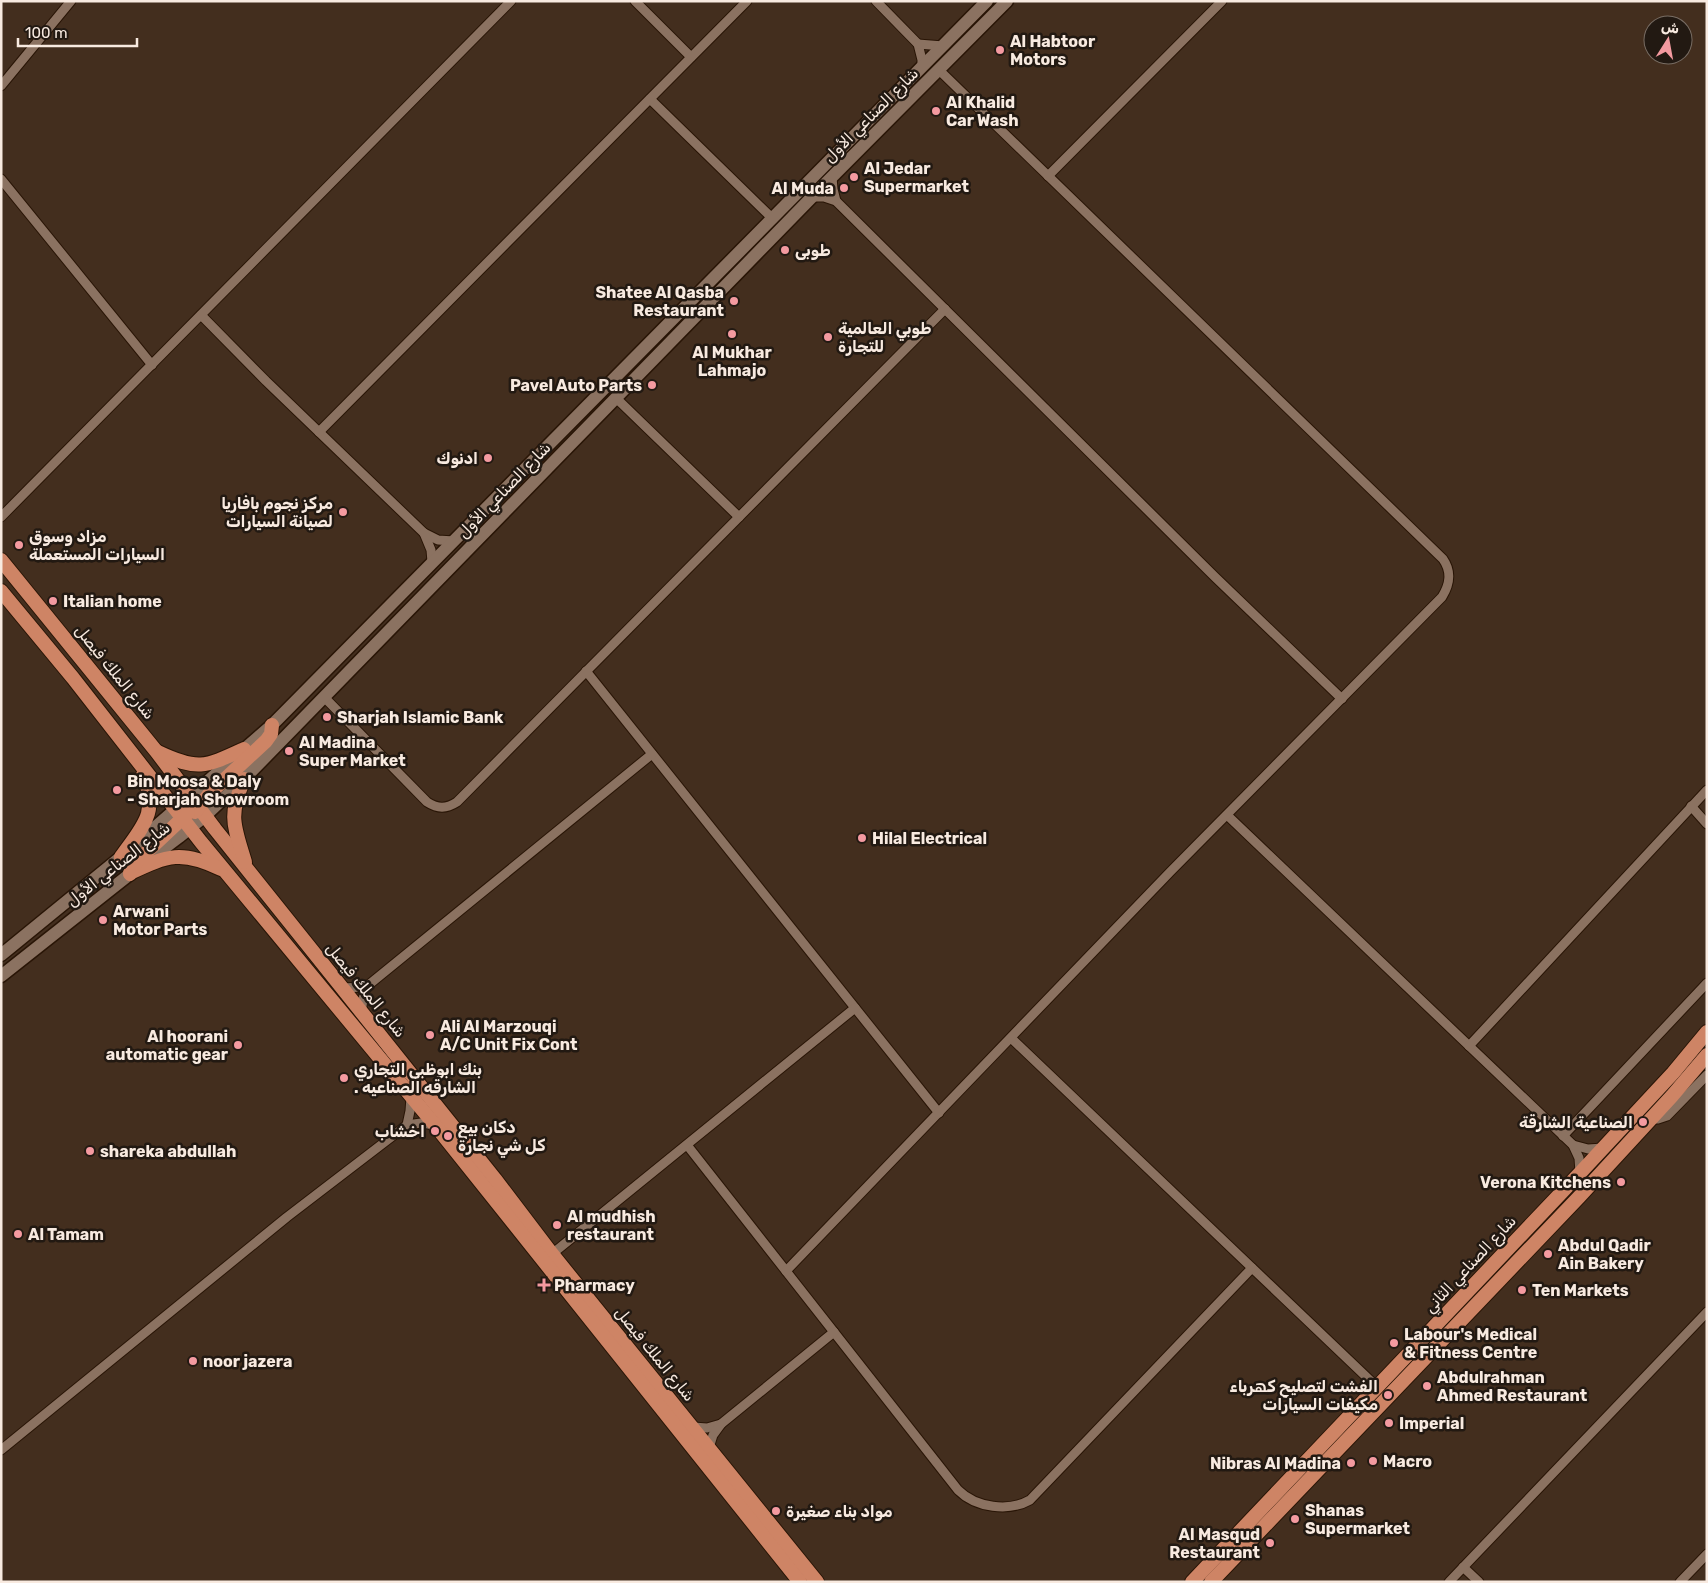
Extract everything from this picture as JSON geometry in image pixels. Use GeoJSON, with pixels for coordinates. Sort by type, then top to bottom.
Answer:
{"type":"FeatureCollection","features":[{"type":"Feature","properties":{"kind":"main road","name":"شارع الصناعي الأول"},"geometry":{"type":"LineString","coordinates":[[1,955],[121,857],[183,819],[198,806],[244,749],[272,725],[987,1]]}},
{"type":"Feature","properties":{"kind":"main road","name":"شارع الصناعي الأول"},"geometry":{"type":"LineString","coordinates":[[198,806],[244,779],[832,177],[1007,1]]}},
{"type":"Feature","properties":{"kind":"main road","name":"شارع الملك فيصل"},"geometry":{"type":"LineString","coordinates":[[1,560],[156,751],[246,868],[496,1179],[552,1254],[817,1582]]}},
{"type":"Feature","properties":{"kind":"main road","name":"شارع الملك فيصل"},"geometry":{"type":"LineString","coordinates":[[1,591],[73,678],[224,870],[435,1126],[800,1582]]}},
{"type":"Feature","properties":{"kind":"main road"},"geometry":{"type":"LineString","coordinates":[[130,874],[137,861],[183,819],[192,818],[198,806],[210,793],[266,741],[271,734],[272,725]]}},
{"type":"Feature","properties":{"kind":"main road"},"geometry":{"type":"LineString","coordinates":[[156,751],[178,762],[196,766],[215,763],[244,749]]}},
{"type":"Feature","properties":{"kind":"main road"},"geometry":{"type":"LineString","coordinates":[[121,857],[141,830],[149,811],[150,801],[147,786],[132,754]]}},
{"type":"Feature","properties":{"kind":"main road"},"geometry":{"type":"LineString","coordinates":[[244,779],[236,799],[233,815],[246,868]]}},
{"type":"Feature","properties":{"kind":"main road"},"geometry":{"type":"LineString","coordinates":[[130,874],[154,862],[178,856],[199,859],[224,870]]}},
{"type":"Feature","properties":{"kind":"main road","name":"شارع الصناعي الأول"},"geometry":{"type":"LineString","coordinates":[[1,976],[130,874]]}},
{"type":"Feature","properties":{"kind":"main road","name":"شارع الصناعي الثاني"},"geometry":{"type":"LineString","coordinates":[[1192,1582],[1580,1173],[1673,1073],[1707,1032]]}},
{"type":"Feature","properties":{"kind":"main road","name":"شارع الصناعي الثاني"},"geometry":{"type":"LineString","coordinates":[[1212,1582],[1529,1249],[1672,1096],[1707,1054]]}},
{"type":"Feature","properties":{"kind":"street"},"geometry":{"type":"LineString","coordinates":[[1,86],[70,1]]}},
{"type":"Feature","properties":{"kind":"street"},"geometry":{"type":"LineString","coordinates":[[1,517],[511,1]]}},
{"type":"Feature","properties":{"kind":"street"},"geometry":{"type":"LineString","coordinates":[[635,1],[691,57]]}},
{"type":"Feature","properties":{"kind":"street"},"geometry":{"type":"LineString","coordinates":[[319,432],[747,1]]}},
{"type":"Feature","properties":{"kind":"street"},"geometry":{"type":"LineString","coordinates":[[876,1],[918,44],[922,68]]}},
{"type":"Feature","properties":{"kind":"street"},"geometry":{"type":"LineString","coordinates":[[1048,176],[1222,1]]}},
{"type":"Feature","properties":{"kind":"street"},"geometry":{"type":"LineString","coordinates":[[918,44],[943,46]]}},
{"type":"Feature","properties":{"kind":"street"},"geometry":{"type":"LineString","coordinates":[[786,1271],[1227,815],[1442,597],[1449,582],[1449,570],[1446,564],[939,70]]}},
{"type":"Feature","properties":{"kind":"street"},"geometry":{"type":"LineString","coordinates":[[650,99],[773,219]]}},
{"type":"Feature","properties":{"kind":"street"},"geometry":{"type":"LineString","coordinates":[[832,177],[836,201]]}},
{"type":"Feature","properties":{"kind":"street"},"geometry":{"type":"LineString","coordinates":[[1,178],[152,364]]}},
{"type":"Feature","properties":{"kind":"street"},"geometry":{"type":"LineString","coordinates":[[812,198],[824,197],[836,201],[1215,577],[1342,699]]}},
{"type":"Feature","properties":{"kind":"street"},"geometry":{"type":"LineString","coordinates":[[324,698],[427,802],[442,808],[450,807],[945,309]]}},
{"type":"Feature","properties":{"kind":"street"},"geometry":{"type":"LineString","coordinates":[[201,315],[424,533],[438,540],[454,540]]}},
{"type":"Feature","properties":{"kind":"street"},"geometry":{"type":"LineString","coordinates":[[616,398],[739,517]]}},
{"type":"Feature","properties":{"kind":"street"},"geometry":{"type":"LineString","coordinates":[[424,533],[431,550],[432,562]]}},
{"type":"Feature","properties":{"kind":"street"},"geometry":{"type":"LineString","coordinates":[[586,671],[939,1113]]}},
{"type":"Feature","properties":{"kind":"street"},"geometry":{"type":"LineString","coordinates":[[342,988],[354,989],[366,986],[652,754]]}},
{"type":"Feature","properties":{"kind":"street"},"geometry":{"type":"LineString","coordinates":[[1469,1046],[1690,806],[1707,790]]}},
{"type":"Feature","properties":{"kind":"street"},"geometry":{"type":"LineString","coordinates":[[1690,806],[1707,824]]}},
{"type":"Feature","properties":{"kind":"street"},"geometry":{"type":"LineString","coordinates":[[1227,815],[1573,1145],[1579,1158],[1580,1173]]}},
{"type":"Feature","properties":{"kind":"street"},"geometry":{"type":"LineString","coordinates":[[1563,1136],[1707,983]]}},
{"type":"Feature","properties":{"kind":"street"},"geometry":{"type":"LineString","coordinates":[[362,1013],[366,986]]}},
{"type":"Feature","properties":{"kind":"street"},"geometry":{"type":"LineString","coordinates":[[552,1254],[856,1008]]}},
{"type":"Feature","properties":{"kind":"street"},"geometry":{"type":"LineString","coordinates":[[1010,1038],[1377,1388]]}},
{"type":"Feature","properties":{"kind":"street"},"geometry":{"type":"LineString","coordinates":[[1650,1119],[1667,1116],[1707,1075]]}},
{"type":"Feature","properties":{"kind":"street"},"geometry":{"type":"LineString","coordinates":[[407,1125],[411,1097]]}},
{"type":"Feature","properties":{"kind":"street"},"geometry":{"type":"LineString","coordinates":[[1,1450],[287,1217],[407,1125],[421,1123],[435,1126]]}},
{"type":"Feature","properties":{"kind":"street"},"geometry":{"type":"LineString","coordinates":[[687,1145],[963,1495],[981,1505],[1015,1505],[1026,1502],[1034,1496],[1252,1268]]}},
{"type":"Feature","properties":{"kind":"street"},"geometry":{"type":"LineString","coordinates":[[1573,1145],[1588,1149],[1603,1148]]}},
{"type":"Feature","properties":{"kind":"street"},"geometry":{"type":"LineString","coordinates":[[1449,1582],[1707,1312]]}},
{"type":"Feature","properties":{"kind":"street"},"geometry":{"type":"LineString","coordinates":[[709,1448],[713,1435],[721,1424],[834,1332]]}},
{"type":"Feature","properties":{"kind":"street"},"geometry":{"type":"LineString","coordinates":[[693,1427],[707,1428],[721,1424]]}},
{"type":"Feature","properties":{"kind":"street"},"geometry":{"type":"LineString","coordinates":[[1680,1582],[1707,1554]]}},
{"type":"Feature","properties":{"kind":"street"},"geometry":{"type":"LineString","coordinates":[[1463,1567],[1479,1582]]}},
{"type":"Feature","properties":{"kind":"place","name":"Al Habtoor Motors"},"geometry":{"type":"Point","coordinates":[1000,50]}},
{"type":"Feature","properties":{"kind":"place","name":"Al Khalid Car Wash"},"geometry":{"type":"Point","coordinates":[936,111]}},
{"type":"Feature","properties":{"kind":"place","name":"Al Jedar Supermarket"},"geometry":{"type":"Point","coordinates":[854,177]}},
{"type":"Feature","properties":{"kind":"place","name":"Al Muda"},"geometry":{"type":"Point","coordinates":[844,188]}},
{"type":"Feature","properties":{"kind":"place","name":"طوبى"},"geometry":{"type":"Point","coordinates":[785,250]}},
{"type":"Feature","properties":{"kind":"place","name":"Shatee Al Qasba Restaurant"},"geometry":{"type":"Point","coordinates":[734,301]}},
{"type":"Feature","properties":{"kind":"place","name":"Al Mukhar Lahmajo"},"geometry":{"type":"Point","coordinates":[732,334]}},
{"type":"Feature","properties":{"kind":"place","name":"طوبي العالمية للتجارة"},"geometry":{"type":"Point","coordinates":[828,337]}},
{"type":"Feature","properties":{"kind":"place","name":"Pavel Auto Parts"},"geometry":{"type":"Point","coordinates":[652,385]}},
{"type":"Feature","properties":{"kind":"place","name":"ادنوك"},"geometry":{"type":"Point","coordinates":[488,458]}},
{"type":"Feature","properties":{"kind":"place","name":"مركز نجوم بافاريا لصيانة السيارات"},"geometry":{"type":"Point","coordinates":[343,512]}},
{"type":"Feature","properties":{"kind":"place","name":"مزاد وسوق السيارات المستعملة"},"geometry":{"type":"Point","coordinates":[19,545]}},
{"type":"Feature","properties":{"kind":"place","name":"Italian home"},"geometry":{"type":"Point","coordinates":[53,601]}},
{"type":"Feature","properties":{"kind":"place","name":"Sharjah Islamic Bank"},"geometry":{"type":"Point","coordinates":[327,717]}},
{"type":"Feature","properties":{"kind":"place","name":"Al Madina Super Market"},"geometry":{"type":"Point","coordinates":[289,751]}},
{"type":"Feature","properties":{"kind":"place","name":"Bin Moosa & Daly - Sharjah Showroom"},"geometry":{"type":"Point","coordinates":[117,790]}},
{"type":"Feature","properties":{"kind":"place","name":"Hilal Electrical"},"geometry":{"type":"Point","coordinates":[862,838]}},
{"type":"Feature","properties":{"kind":"place","name":"Arwani Motor Parts"},"geometry":{"type":"Point","coordinates":[103,920]}},
{"type":"Feature","properties":{"kind":"place","name":"Ali Al Marzouqi A/C Unit Fix Cont"},"geometry":{"type":"Point","coordinates":[430,1035]}},
{"type":"Feature","properties":{"kind":"place","name":"Al hoorani automatic gear"},"geometry":{"type":"Point","coordinates":[238,1045]}},
{"type":"Feature","properties":{"kind":"place","name":"بنك ابوظبي التجاري . الشارقه الصناعيه"},"geometry":{"type":"Point","coordinates":[344,1078]}},
{"type":"Feature","properties":{"kind":"place","name":"الصناعية الشارقة"},"geometry":{"type":"Point","coordinates":[1643,1122]}},
{"type":"Feature","properties":{"kind":"place","name":"اخشاب"},"geometry":{"type":"Point","coordinates":[435,1131]}},
{"type":"Feature","properties":{"kind":"place","name":"دكان بيع كل شي نجارة"},"geometry":{"type":"Point","coordinates":[448,1136]}},
{"type":"Feature","properties":{"kind":"place","name":"shareka abdullah"},"geometry":{"type":"Point","coordinates":[90,1151]}},
{"type":"Feature","properties":{"kind":"place","name":"Verona Kitchens"},"geometry":{"type":"Point","coordinates":[1621,1182]}},
{"type":"Feature","properties":{"kind":"place","name":"Al mudhish restaurant"},"geometry":{"type":"Point","coordinates":[557,1225]}},
{"type":"Feature","properties":{"kind":"place","name":"Al Tamam"},"geometry":{"type":"Point","coordinates":[18,1234]}},
{"type":"Feature","properties":{"kind":"place","name":"Abdul Qadir Ain Bakery"},"geometry":{"type":"Point","coordinates":[1548,1254]}},
{"type":"Feature","properties":{"kind":"place","name":"Pharmacy"},"geometry":{"type":"Point","coordinates":[544,1285]}},
{"type":"Feature","properties":{"kind":"place","name":"Ten Markets"},"geometry":{"type":"Point","coordinates":[1522,1290]}},
{"type":"Feature","properties":{"kind":"place","name":"Labour's Medical & Fitness Centre"},"geometry":{"type":"Point","coordinates":[1394,1343]}},
{"type":"Feature","properties":{"kind":"place","name":"noor jazera"},"geometry":{"type":"Point","coordinates":[193,1361]}},
{"type":"Feature","properties":{"kind":"place","name":"Abdulrahman Ahmed Restaurant"},"geometry":{"type":"Point","coordinates":[1427,1386]}},
{"type":"Feature","properties":{"kind":"place","name":"الفشت لتصلیح کھرباء مکیفات السیارات"},"geometry":{"type":"Point","coordinates":[1388,1395]}},
{"type":"Feature","properties":{"kind":"place","name":"Imperial"},"geometry":{"type":"Point","coordinates":[1389,1423]}},
{"type":"Feature","properties":{"kind":"place","name":"Macro"},"geometry":{"type":"Point","coordinates":[1373,1461]}},
{"type":"Feature","properties":{"kind":"place","name":"Nibras Al Madina"},"geometry":{"type":"Point","coordinates":[1351,1463]}},
{"type":"Feature","properties":{"kind":"place","name":"مواد بناء صغيرة"},"geometry":{"type":"Point","coordinates":[776,1511]}},
{"type":"Feature","properties":{"kind":"place","name":"Shanas Supermarket"},"geometry":{"type":"Point","coordinates":[1295,1519]}},
{"type":"Feature","properties":{"kind":"place","name":"Al Masqud Restaurant"},"geometry":{"type":"Point","coordinates":[1270,1543]}}]}
